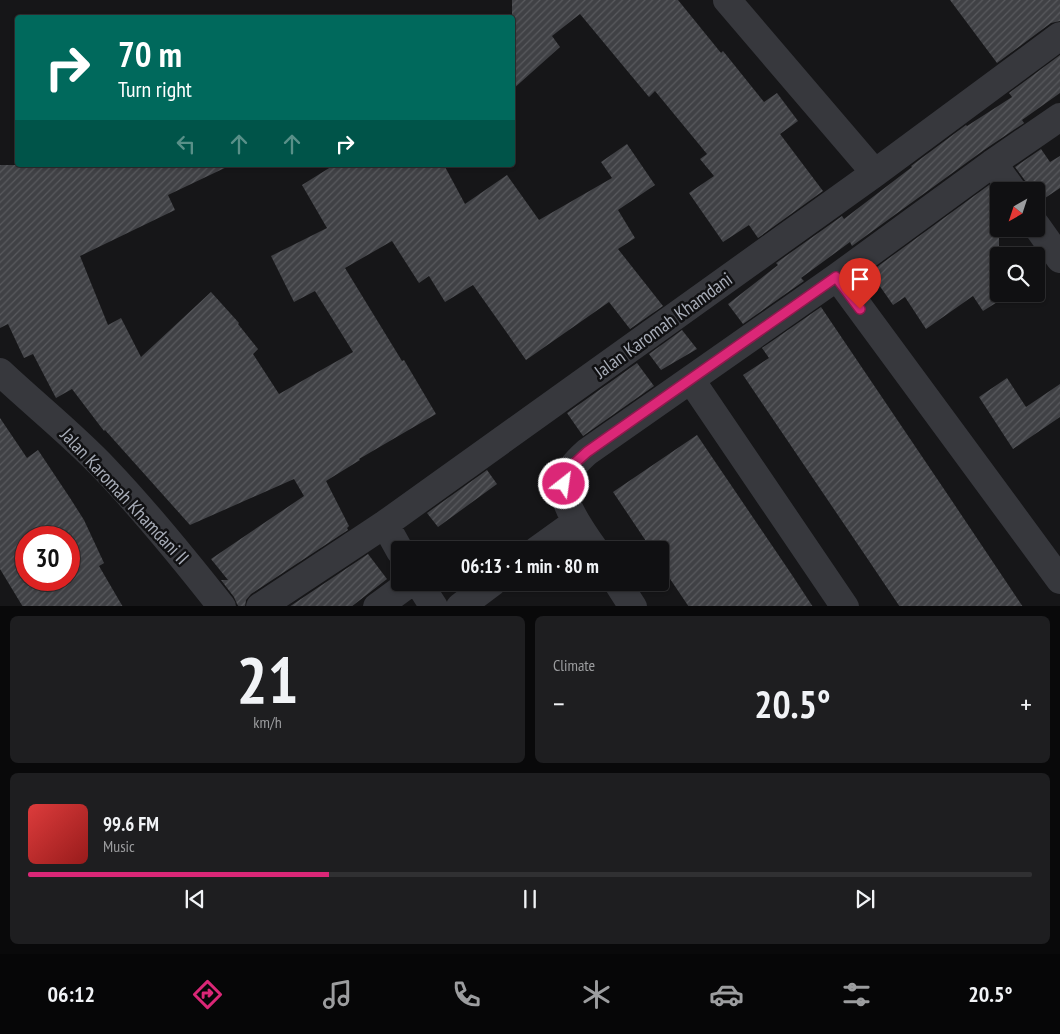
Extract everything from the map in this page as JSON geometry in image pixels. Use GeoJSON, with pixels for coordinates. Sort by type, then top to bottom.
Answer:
{"type":"FeatureCollection","features":[{"type":"Feature","properties":{"kind":"street"},"geometry":{"type":"LineString","coordinates":[[727,0],[875,173]]}},
{"type":"Feature","properties":{"kind":"street","name":"Jalan Karomah Khamdani"},"geometry":{"type":"LineString","coordinates":[[260,606],[384,524],[875,173],[1060,36]]}},
{"type":"Feature","properties":{"kind":"street"},"geometry":{"type":"LineString","coordinates":[[589,541],[576,522],[564,494],[564,484],[575,463],[587,452],[1060,117]]}},
{"type":"Feature","properties":{"kind":"street"},"geometry":{"type":"LineString","coordinates":[[993,163],[1007,182]]}},
{"type":"Feature","properties":{"kind":"street"},"geometry":{"type":"LineString","coordinates":[[1045,238],[1060,259]]}},
{"type":"Feature","properties":{"kind":"street"},"geometry":{"type":"LineString","coordinates":[[836,277],[1060,580]]}},
{"type":"Feature","properties":{"kind":"street","name":"Jalan Karomah Khamdani II"},"geometry":{"type":"LineString","coordinates":[[0,372],[106,470],[174,547],[222,606]]}},
{"type":"Feature","properties":{"kind":"street"},"geometry":{"type":"LineString","coordinates":[[691,380],[845,606]]}},
{"type":"Feature","properties":{"kind":"street"},"geometry":{"type":"LineString","coordinates":[[550,541],[576,522]]}},
{"type":"Feature","properties":{"kind":"street"},"geometry":{"type":"LineString","coordinates":[[384,524],[394,541]]}},
{"type":"Feature","properties":{"kind":"street"},"geometry":{"type":"LineString","coordinates":[[377,606],[398,591]]}},
{"type":"Feature","properties":{"kind":"street"},"geometry":{"type":"LineString","coordinates":[[424,591],[434,606]]}},
{"type":"Feature","properties":{"kind":"street"},"geometry":{"type":"LineString","coordinates":[[460,606],[481,591]]}},
{"type":"Feature","properties":{"kind":"street"},"geometry":{"type":"LineString","coordinates":[[623,591],[634,606]]}},
{"type":"Feature","properties":{"kind":"building"},"geometry":{"type":"Polygon","coordinates":[[[512,0],[678,0],[721,53],[723,51],[764,102],[777,93],[798,121],[780,134],[823,191],[758,238],[749,225],[723,242],[689,193],[714,176],[700,159],[707,154],[655,91],[649,97],[580,14],[552,36],[560,47],[515,87],[515,15],[512,15],[512,0]]]}},
{"type":"Feature","properties":{"kind":"building"},"geometry":{"type":"Polygon","coordinates":[[[950,0],[1060,0],[1060,21],[1051,23],[997,63],[950,0]]]}},
{"type":"Feature","properties":{"kind":"building"},"geometry":{"type":"Polygon","coordinates":[[[1060,55],[1060,93],[1022,120],[1024,123],[852,246],[850,242],[801,278],[804,281],[743,324],[728,304],[778,265],[776,263],[842,216],[844,219],[966,125],[1012,97],[1009,93],[1060,55]]]}},
{"type":"Feature","properties":{"kind":"building"},"geometry":{"type":"Polygon","coordinates":[[[627,144],[655,185],[618,210],[635,238],[618,249],[663,306],[630,329],[609,302],[526,360],[473,285],[445,302],[429,276],[419,283],[392,241],[345,268],[436,414],[359,459],[326,481],[349,526],[348,530],[251,594],[246,600],[245,606],[238,606],[221,580],[228,580],[211,559],[304,496],[294,479],[190,525],[104,431],[72,389],[56,398],[33,354],[24,358],[8,324],[0,328],[0,165],[15,165],[15,167],[227,167],[168,195],[175,210],[80,256],[108,325],[121,318],[141,357],[211,292],[239,323],[258,349],[253,354],[279,394],[353,352],[315,291],[294,302],[271,256],[327,228],[302,185],[331,167],[445,167],[465,204],[507,175],[539,220],[612,178],[601,162],[627,144]]]}},
{"type":"Feature","properties":{"kind":"building"},"geometry":{"type":"Polygon","coordinates":[[[1041,149],[1050,162],[1060,156],[1060,188],[1045,198],[1045,182],[1026,182],[1015,167],[1041,149]]]}},
{"type":"Feature","properties":{"kind":"building"},"geometry":{"type":"Polygon","coordinates":[[[989,185],[990,186],[990,238],[999,238],[999,247],[990,247],[990,302],[997,302],[983,311],[973,296],[926,329],[905,297],[893,305],[870,272],[989,185]]]}},
{"type":"Feature","properties":{"kind":"building"},"geometry":{"type":"Polygon","coordinates":[[[821,307],[1022,606],[899,606],[743,375],[769,358],[762,348],[821,307]]]}},
{"type":"Feature","properties":{"kind":"building"},"geometry":{"type":"Polygon","coordinates":[[[682,330],[697,349],[661,370],[649,354],[682,330]]]}},
{"type":"Feature","properties":{"kind":"building"},"geometry":{"type":"Polygon","coordinates":[[[637,363],[654,386],[583,436],[567,413],[637,363]]]}},
{"type":"Feature","properties":{"kind":"building"},"geometry":{"type":"Polygon","coordinates":[[[1007,378],[1026,407],[1060,384],[1060,417],[1013,449],[979,397],[1007,378]]]}},
{"type":"Feature","properties":{"kind":"building"},"geometry":{"type":"Polygon","coordinates":[[[0,418],[27,458],[38,450],[70,498],[84,520],[104,563],[99,566],[122,606],[22,606],[0,569],[0,418]]]}},
{"type":"Feature","properties":{"kind":"building"},"geometry":{"type":"Polygon","coordinates":[[[697,435],[812,606],[688,606],[669,577],[669,541],[646,541],[613,492],[697,435]]]}},
{"type":"Feature","properties":{"kind":"building"},"geometry":{"type":"Polygon","coordinates":[[[487,470],[497,484],[438,527],[427,513],[487,470]]]}},
{"type":"Feature","properties":{"kind":"building"},"geometry":{"type":"Polygon","coordinates":[[[368,554],[387,579],[352,606],[290,606],[368,554]]]}},
{"type":"Feature","properties":{"kind":"route"},"geometry":{"type":"LineString","coordinates":[[564,484],[575,463],[587,452],[836,277],[860,309]]}}]}
